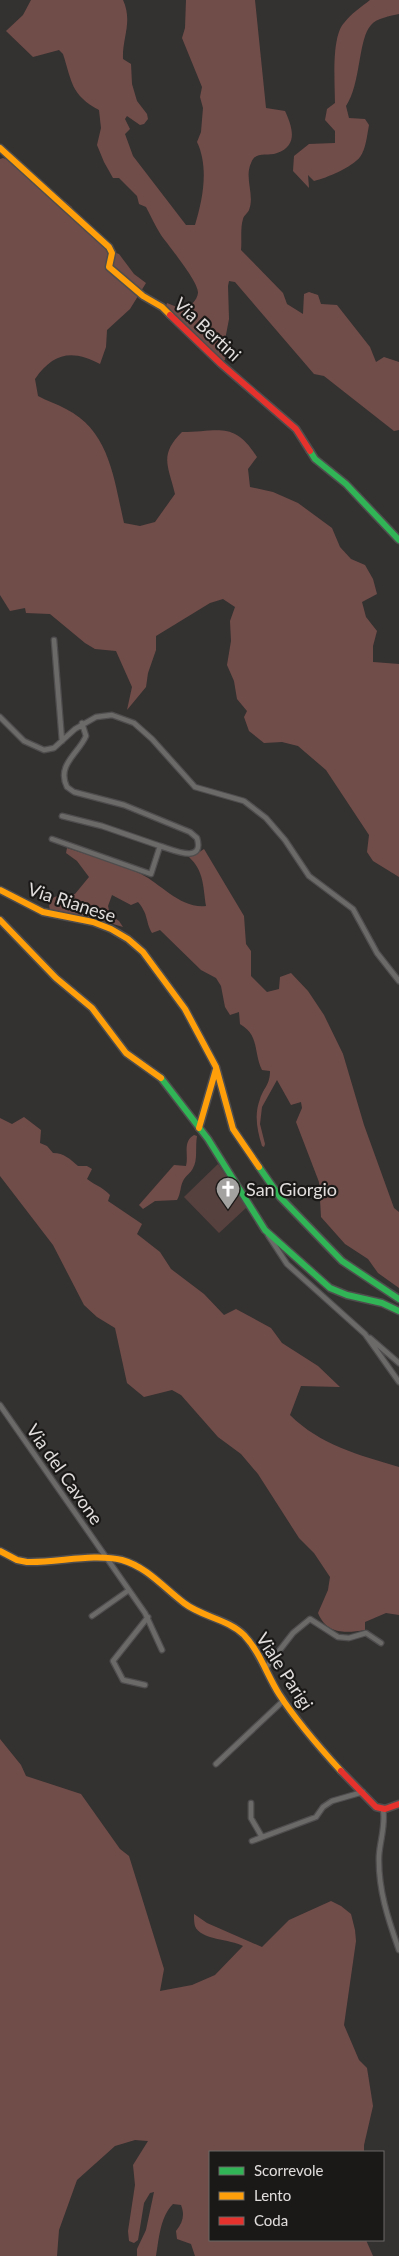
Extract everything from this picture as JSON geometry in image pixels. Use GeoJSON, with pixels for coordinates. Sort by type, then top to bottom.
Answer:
{"type":"FeatureCollection","features":[{"type":"Feature","properties":{"kind":"street","name":"Via Bertini"},"geometry":{"type":"LineString","coordinates":[[0,148],[109,247],[112,253],[109,263],[111,269],[143,296],[162,307],[220,364],[296,429],[315,459],[346,484],[399,540]]}},
{"type":"Feature","properties":{"kind":"street"},"geometry":{"type":"LineString","coordinates":[[54,640],[62,741]]}},
{"type":"Feature","properties":{"kind":"street"},"geometry":{"type":"LineString","coordinates":[[0,717],[24,741],[35,748],[48,750],[82,724],[105,715],[129,721],[146,733],[195,787],[238,798],[250,805],[280,833],[309,876],[353,909],[377,953],[399,981]]}},
{"type":"Feature","properties":{"kind":"street"},"geometry":{"type":"LineString","coordinates":[[62,816],[189,854],[196,850],[198,842],[196,836],[189,832],[131,808],[72,791],[66,786],[64,776],[66,765],[86,736],[82,724]]}},
{"type":"Feature","properties":{"kind":"street"},"geometry":{"type":"LineString","coordinates":[[52,839],[151,874],[160,846]]}},
{"type":"Feature","properties":{"kind":"street","name":"Via Rianese"},"geometry":{"type":"LineString","coordinates":[[0,890],[24,904],[43,912],[107,927],[133,943],[147,957],[182,1004],[216,1067],[233,1129],[283,1201],[342,1261],[399,1299]]}},
{"type":"Feature","properties":{"kind":"street"},"geometry":{"type":"LineString","coordinates":[[0,920],[59,981],[92,1008],[126,1052],[154,1070],[199,1128],[287,1264],[399,1363]]}},
{"type":"Feature","properties":{"kind":"street"},"geometry":{"type":"LineString","coordinates":[[199,1128],[216,1067]]}},
{"type":"Feature","properties":{"kind":"street"},"geometry":{"type":"LineString","coordinates":[[265,1230],[332,1289],[382,1301],[399,1312]]}},
{"type":"Feature","properties":{"kind":"street"},"geometry":{"type":"LineString","coordinates":[[365,1334],[399,1382]]}},
{"type":"Feature","properties":{"kind":"street","name":"Via del Cavone"},"geometry":{"type":"LineString","coordinates":[[0,1406],[148,1617],[162,1650]]}},
{"type":"Feature","properties":{"kind":"street","name":"Viale Parigi"},"geometry":{"type":"LineString","coordinates":[[0,1551],[17,1560],[27,1562],[106,1558],[123,1561],[147,1571],[190,1608],[235,1627],[249,1641],[283,1701],[313,1738],[376,1806],[383,1809]]}},
{"type":"Feature","properties":{"kind":"street"},"geometry":{"type":"LineString","coordinates":[[92,1616],[129,1590]]}},
{"type":"Feature","properties":{"kind":"street"},"geometry":{"type":"LineString","coordinates":[[145,1685],[123,1680],[113,1661],[148,1617]]}},
{"type":"Feature","properties":{"kind":"street"},"geometry":{"type":"LineString","coordinates":[[264,1669],[293,1633],[310,1619],[338,1637],[349,1638],[366,1633],[382,1643]]}},
{"type":"Feature","properties":{"kind":"street"},"geometry":{"type":"LineString","coordinates":[[216,1764],[283,1701]]}},
{"type":"Feature","properties":{"kind":"street"},"geometry":{"type":"LineString","coordinates":[[252,1841],[316,1817],[324,1806],[335,1799],[363,1792]]}},
{"type":"Feature","properties":{"kind":"street"},"geometry":{"type":"LineString","coordinates":[[251,1802],[251,1818],[262,1837]]}},
{"type":"Feature","properties":{"kind":"street"},"geometry":{"type":"LineString","coordinates":[[399,1804],[383,1809],[384,1821],[379,1854],[384,1909],[399,1950]]}},
{"type":"Feature","properties":{"kind":"shaded area"},"geometry":{"type":"Polygon","coordinates":[[[31,0],[123,0],[126,8],[127,23],[123,59],[131,64],[132,84],[137,101],[147,114],[148,119],[144,124],[140,125],[127,116],[125,119],[130,129],[125,134],[133,156],[186,225],[195,225],[202,194],[204,172],[201,152],[197,142],[201,132],[203,108],[200,97],[202,87],[182,38],[185,28],[186,0],[255,0],[266,108],[285,111],[292,135],[289,146],[284,150],[273,154],[259,155],[251,163],[249,175],[251,204],[242,223],[241,250],[283,293],[287,304],[303,314],[304,294],[309,292],[318,295],[321,304],[337,305],[370,347],[376,362],[384,357],[399,362],[399,430],[394,431],[324,376],[314,374],[235,282],[229,281],[228,286],[229,319],[224,345],[225,360],[221,362],[166,306],[167,303],[184,310],[191,305],[198,293],[194,281],[159,232],[146,207],[139,204],[137,196],[119,178],[113,178],[97,145],[101,128],[99,110],[83,99],[74,87],[63,54],[59,50],[33,57],[6,31],[23,15],[31,0]]]}},
{"type":"Feature","properties":{"kind":"shaded area"},"geometry":{"type":"Polygon","coordinates":[[[370,0],[399,0],[399,14],[384,18],[371,25],[364,40],[351,97],[346,106],[349,118],[365,119],[369,125],[364,150],[356,161],[332,175],[314,181],[308,175],[309,188],[293,171],[294,156],[309,144],[335,143],[335,131],[325,120],[327,109],[335,103],[335,49],[337,39],[344,23],[370,0]]]}},
{"type":"Feature","properties":{"kind":"shaded area"},"geometry":{"type":"Polygon","coordinates":[[[3,158],[19,164],[56,197],[72,207],[75,219],[111,251],[119,254],[134,274],[146,283],[130,309],[107,330],[106,347],[100,364],[81,356],[64,356],[49,364],[35,379],[38,396],[81,418],[101,443],[113,474],[124,523],[140,526],[155,522],[175,494],[167,461],[170,447],[182,432],[215,430],[233,433],[241,437],[249,445],[257,457],[248,469],[250,487],[273,492],[298,503],[332,528],[340,547],[351,559],[365,565],[373,579],[377,594],[362,602],[366,617],[377,631],[373,646],[373,662],[399,664],[399,877],[373,861],[367,852],[369,835],[326,770],[298,746],[282,742],[264,743],[249,731],[244,717],[247,711],[237,699],[234,681],[227,665],[231,641],[230,621],[235,607],[223,599],[210,603],[156,636],[156,650],[148,673],[146,687],[127,710],[132,687],[116,651],[95,649],[50,614],[26,613],[25,608],[10,611],[0,595],[0,159],[3,158]]]}},
{"type":"Feature","properties":{"kind":"shaded area"},"geometry":{"type":"Polygon","coordinates":[[[67,848],[141,874],[180,900],[197,906],[206,906],[203,885],[198,868],[189,857],[204,849],[244,916],[246,944],[251,951],[251,976],[267,992],[279,989],[280,977],[291,973],[308,991],[324,1015],[343,1054],[364,1125],[394,1208],[399,1212],[399,1288],[378,1273],[368,1259],[345,1244],[321,1217],[319,1182],[296,1122],[302,1108],[301,1102],[291,1105],[277,1080],[262,1107],[260,1124],[265,1144],[264,1147],[262,1146],[257,1111],[260,1099],[269,1080],[270,1071],[262,1070],[251,1034],[240,1024],[239,1012],[230,1015],[225,1007],[221,986],[216,978],[201,970],[160,930],[152,933],[144,911],[138,902],[131,905],[112,895],[108,906],[110,915],[119,921],[123,927],[100,920],[50,910],[50,901],[53,898],[61,895],[75,894],[89,877],[77,861],[66,853],[67,848]]]}},
{"type":"Feature","properties":{"kind":"shaded area"},"geometry":{"type":"Polygon","coordinates":[[[24,1117],[41,1130],[40,1143],[47,1146],[53,1153],[64,1155],[78,1166],[87,1166],[92,1169],[87,1179],[110,1195],[108,1201],[142,1224],[137,1234],[160,1252],[171,1269],[204,1294],[224,1315],[236,1309],[271,1328],[282,1343],[318,1366],[340,1387],[301,1386],[290,1415],[314,1434],[341,1448],[399,1467],[399,1615],[386,1613],[365,1622],[365,1630],[358,1631],[338,1631],[326,1625],[318,1613],[328,1590],[330,1577],[314,1553],[299,1538],[258,1474],[241,1454],[218,1437],[181,1395],[172,1390],[144,1397],[127,1383],[115,1328],[97,1317],[84,1305],[53,1245],[0,1176],[0,1118],[12,1124],[24,1117]]]}},
{"type":"Feature","properties":{"kind":"shaded area"},"geometry":{"type":"Polygon","coordinates":[[[194,1135],[197,1136],[195,1165],[183,1181],[177,1200],[155,1201],[143,1209],[139,1205],[174,1165],[186,1166],[188,1141],[194,1135]]]}},
{"type":"Feature","properties":{"kind":"shaded area"},"geometry":{"type":"Polygon","coordinates":[[[218,1164],[247,1207],[219,1233],[184,1197],[218,1164]]]}},
{"type":"Feature","properties":{"kind":"shaded area"},"geometry":{"type":"Polygon","coordinates":[[[0,1739],[21,1765],[26,1776],[81,1794],[120,1849],[129,1856],[164,1969],[160,1991],[192,1985],[215,1975],[243,1946],[209,1937],[198,1931],[194,1922],[194,1914],[207,1923],[262,1947],[289,1920],[331,1901],[351,1914],[356,1941],[344,2025],[359,2060],[367,2068],[373,2106],[364,2151],[209,2151],[209,2241],[366,2241],[373,2256],[195,2256],[191,2244],[177,2239],[176,2231],[182,2221],[183,2212],[181,2205],[173,2204],[165,2215],[156,2256],[137,2256],[137,2249],[146,2230],[154,2192],[150,2193],[144,2203],[138,2240],[134,2243],[129,2241],[128,2231],[135,2185],[133,2165],[148,2141],[135,2140],[115,2146],[77,2180],[59,2230],[57,2256],[0,2256],[0,1739]]]}},
{"type":"Feature","properties":{"kind":"traffic: fast"},"geometry":{"type":"LineString","coordinates":[[310,451],[315,459],[346,484],[399,540]]}},
{"type":"Feature","properties":{"kind":"traffic: fast"},"geometry":{"type":"LineString","coordinates":[[161,1078],[208,1139],[265,1230],[330,1288],[347,1295],[382,1303],[399,1311]]}},
{"type":"Feature","properties":{"kind":"traffic: fast"},"geometry":{"type":"LineString","coordinates":[[259,1167],[280,1197],[342,1261],[399,1299]]}},
{"type":"Feature","properties":{"kind":"traffic: slow"},"geometry":{"type":"LineString","coordinates":[[0,148],[109,247],[112,253],[109,267],[143,296],[162,307],[170,315]]}},
{"type":"Feature","properties":{"kind":"traffic: slow"},"geometry":{"type":"LineString","coordinates":[[0,890],[43,912],[93,922],[111,929],[128,939],[143,952],[185,1009],[216,1067],[233,1129],[259,1167]]}},
{"type":"Feature","properties":{"kind":"traffic: slow"},"geometry":{"type":"LineString","coordinates":[[0,920],[56,978],[92,1008],[126,1053],[161,1078]]}},
{"type":"Feature","properties":{"kind":"traffic: slow"},"geometry":{"type":"LineString","coordinates":[[199,1128],[216,1069]]}},
{"type":"Feature","properties":{"kind":"traffic: slow"},"geometry":{"type":"LineString","coordinates":[[0,1551],[17,1560],[27,1562],[87,1558],[122,1560],[131,1563],[155,1578],[191,1608],[238,1630],[255,1649],[279,1694],[293,1714],[341,1771]]}},
{"type":"Feature","properties":{"kind":"traffic: jam"},"geometry":{"type":"LineString","coordinates":[[170,315],[221,364],[296,429],[310,451]]}},
{"type":"Feature","properties":{"kind":"traffic: jam"},"geometry":{"type":"LineString","coordinates":[[341,1771],[376,1807],[385,1809],[399,1804]]}},
{"type":"Feature","properties":{"kind":"place","name":"San Giorgio"},"geometry":{"type":"Point","coordinates":[228,1210]}}]}
